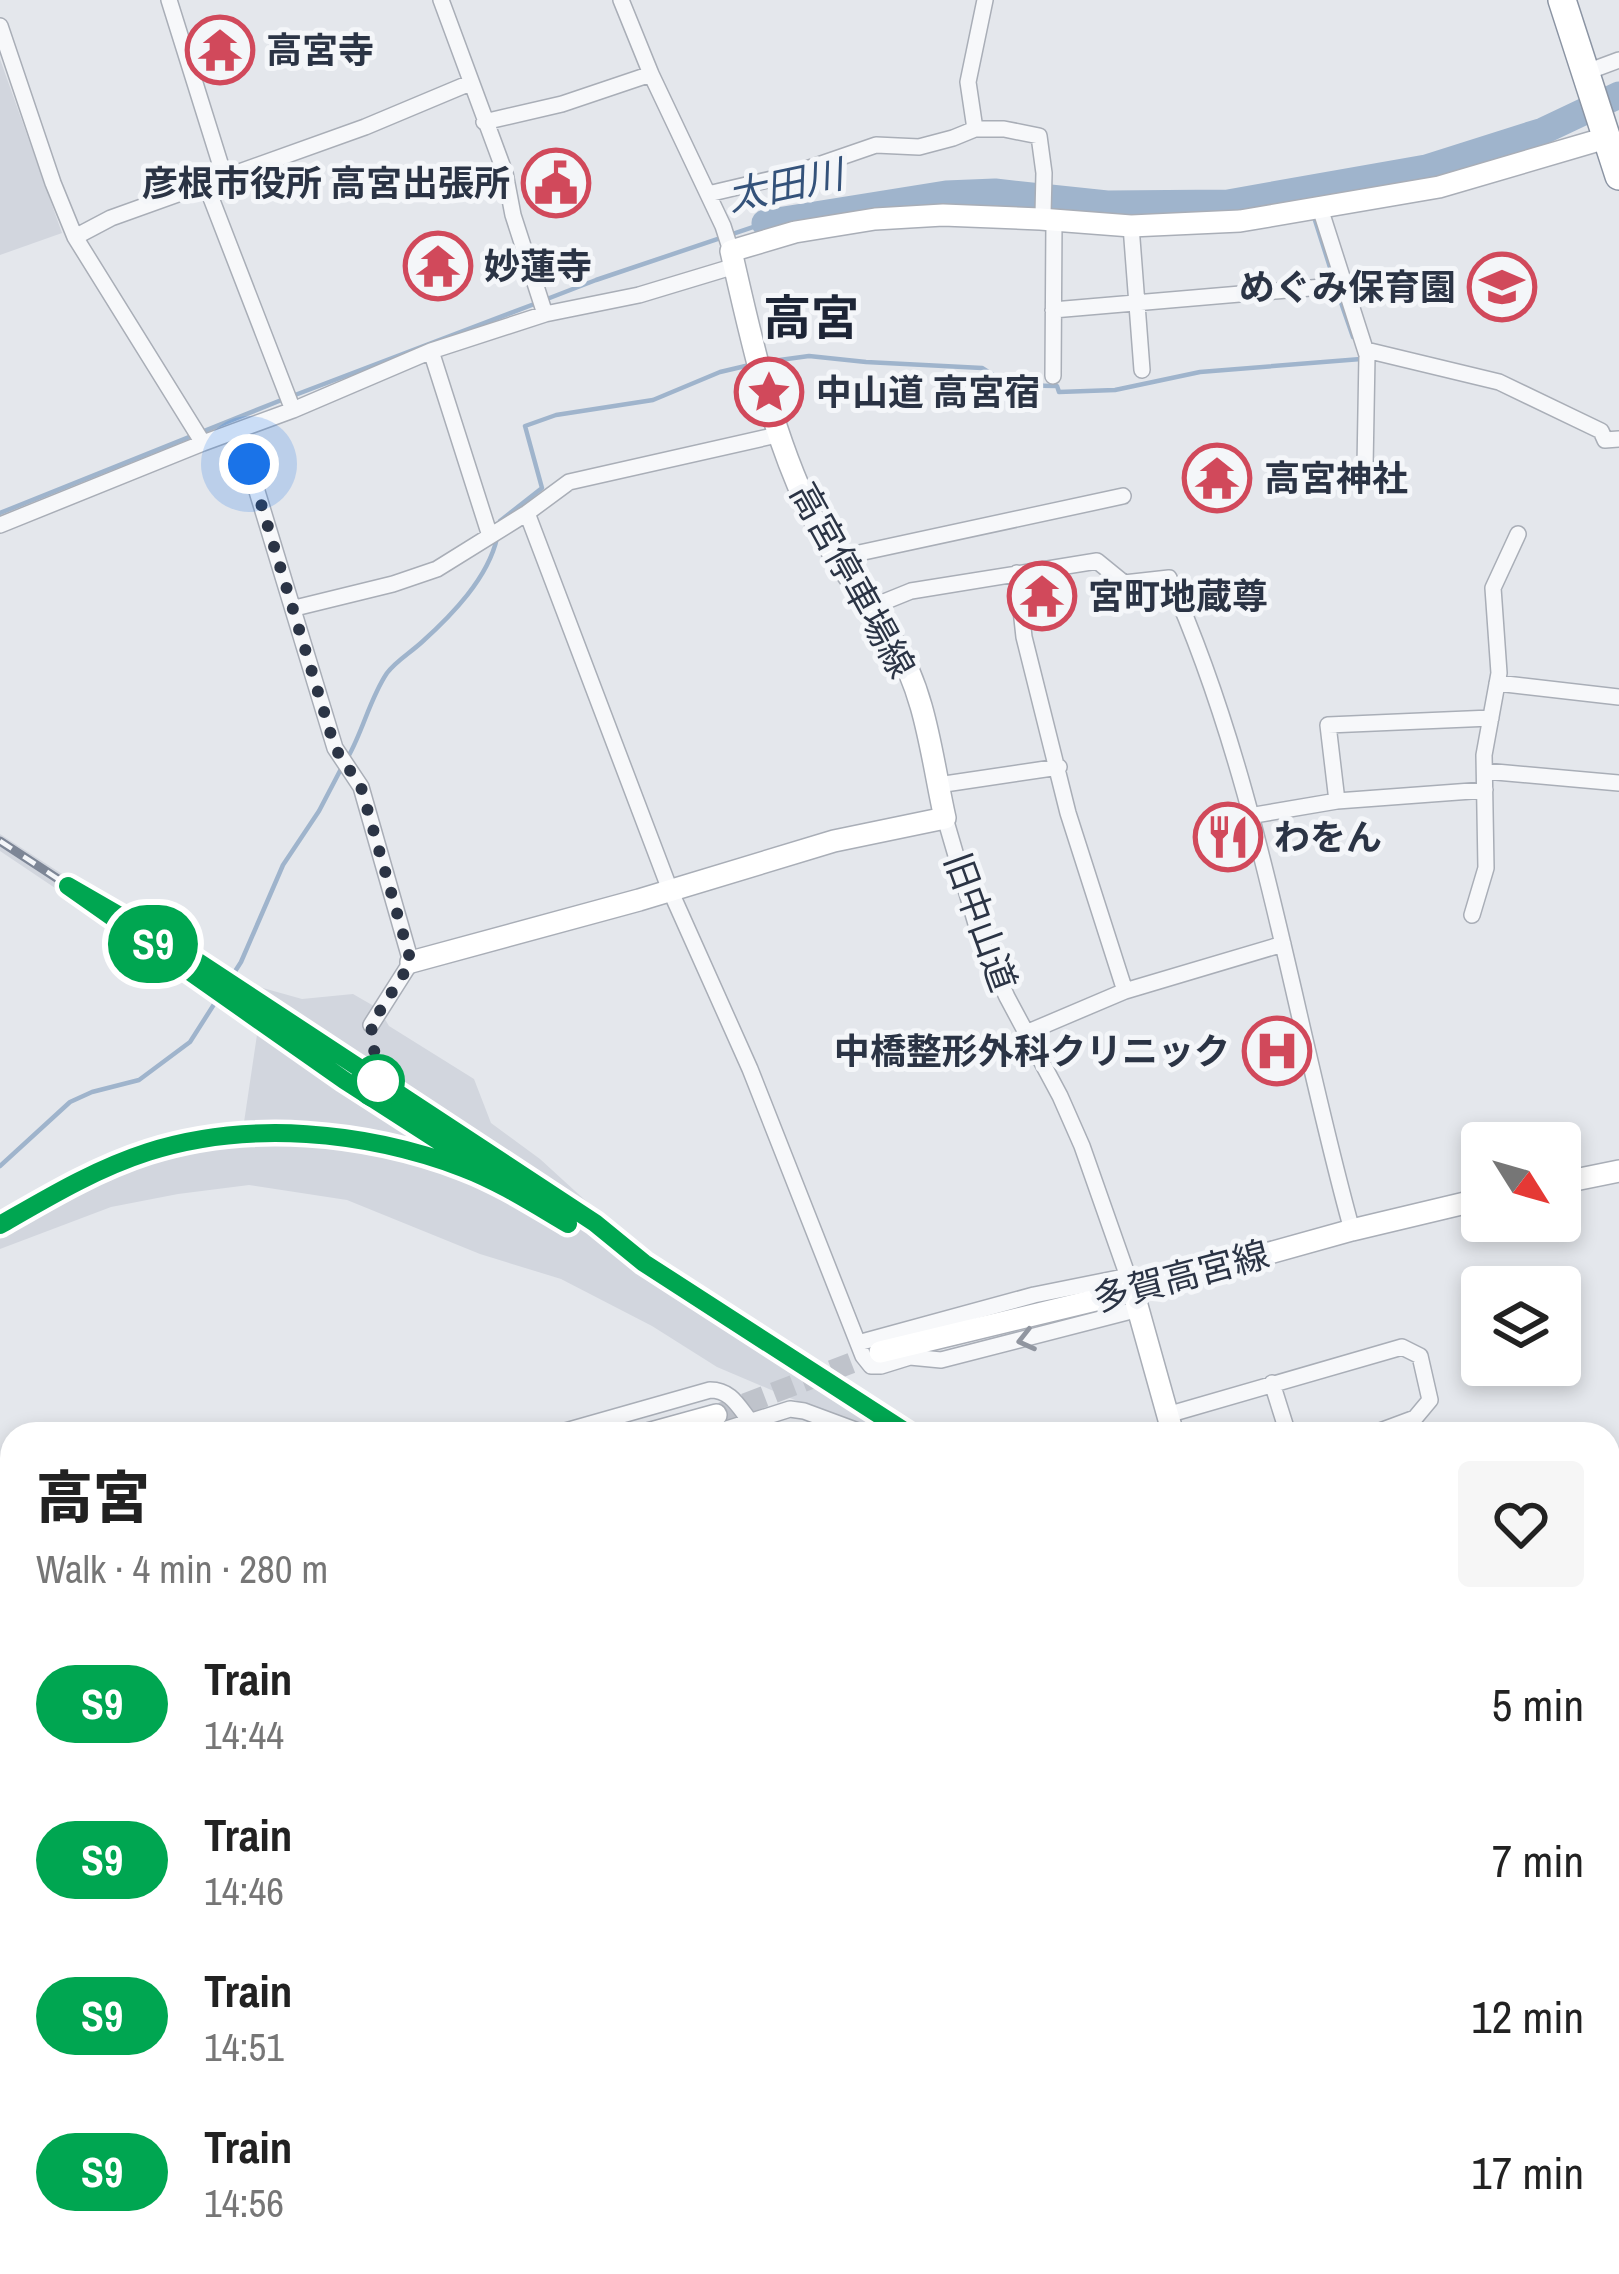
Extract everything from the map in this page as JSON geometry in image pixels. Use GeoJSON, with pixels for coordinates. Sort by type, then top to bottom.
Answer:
{"type":"FeatureCollection","features":[{"type":"Feature","properties":{"kind":"highway"},"geometry":{"type":"LineString","coordinates":[[1562,0],[1585,76],[1609,131],[1619,176]]}},
{"type":"Feature","properties":{"kind":"main road"},"geometry":{"type":"LineString","coordinates":[[729,246],[875,219],[943,215],[1045,217],[1131,226],[1240,221],[1439,187],[1609,131]]}},
{"type":"Feature","properties":{"kind":"main road","name":"高宮停車場線"},"geometry":{"type":"LineString","coordinates":[[729,246],[777,435],[815,523],[906,665],[945,818]]}},
{"type":"Feature","properties":{"kind":"main road"},"geometry":{"type":"LineString","coordinates":[[411,962],[834,841],[945,818]]}},
{"type":"Feature","properties":{"kind":"main road"},"geometry":{"type":"LineString","coordinates":[[1581,1179],[1619,1171]]}},
{"type":"Feature","properties":{"kind":"main road","name":"多賀高宮線"},"geometry":{"type":"LineString","coordinates":[[880,1352],[1133,1292],[1352,1229],[1461,1204]]}},
{"type":"Feature","properties":{"kind":"main road"},"geometry":{"type":"LineString","coordinates":[[1133,1292],[1169,1422]]}},
{"type":"Feature","properties":{"kind":"street"},"geometry":{"type":"LineString","coordinates":[[170,0],[225,179]]}},
{"type":"Feature","properties":{"kind":"street"},"geometry":{"type":"LineString","coordinates":[[441,0],[505,173],[513,215],[545,314]]}},
{"type":"Feature","properties":{"kind":"street"},"geometry":{"type":"LineString","coordinates":[[0,525],[431,351],[545,314],[639,295],[729,246],[621,0]]}},
{"type":"Feature","properties":{"kind":"street"},"geometry":{"type":"LineString","coordinates":[[975,129],[968,82],[985,0]]}},
{"type":"Feature","properties":{"kind":"street"},"geometry":{"type":"LineString","coordinates":[[0,26],[75,237],[202,443]]}},
{"type":"Feature","properties":{"kind":"street"},"geometry":{"type":"LineString","coordinates":[[1585,76],[1619,60]]}},
{"type":"Feature","properties":{"kind":"street"},"geometry":{"type":"LineString","coordinates":[[484,122],[562,104],[651,74]]}},
{"type":"Feature","properties":{"kind":"street"},"geometry":{"type":"LineString","coordinates":[[75,237],[111,218],[365,127],[470,82]]}},
{"type":"Feature","properties":{"kind":"street"},"geometry":{"type":"LineString","coordinates":[[708,194],[789,176],[876,145],[919,147],[975,129],[1039,136],[1053,310],[1053,376]]}},
{"type":"Feature","properties":{"kind":"street"},"geometry":{"type":"LineString","coordinates":[[206,185],[293,410]]}},
{"type":"Feature","properties":{"kind":"street"},"geometry":{"type":"LineString","coordinates":[[1320,208],[1366,350],[1365,467]]}},
{"type":"Feature","properties":{"kind":"street"},"geometry":{"type":"LineString","coordinates":[[1131,226],[1142,370]]}},
{"type":"Feature","properties":{"kind":"street"},"geometry":{"type":"LineString","coordinates":[[1053,310],[1344,285]]}},
{"type":"Feature","properties":{"kind":"street"},"geometry":{"type":"LineString","coordinates":[[1366,350],[1499,382],[1600,431],[1605,440],[1619,439]]}},
{"type":"Feature","properties":{"kind":"street"},"geometry":{"type":"LineString","coordinates":[[431,351],[490,536]]}},
{"type":"Feature","properties":{"kind":"street"},"geometry":{"type":"LineString","coordinates":[[239,432],[335,748],[361,787],[411,962],[371,1025]]}},
{"type":"Feature","properties":{"kind":"street"},"geometry":{"type":"LineString","coordinates":[[295,608],[437,569],[569,482],[777,435]]}},
{"type":"Feature","properties":{"kind":"street"},"geometry":{"type":"LineString","coordinates":[[836,558],[1123,496]]}},
{"type":"Feature","properties":{"kind":"street"},"geometry":{"type":"LineString","coordinates":[[527,513],[670,890],[750,1069],[871,1366],[910,1357],[940,1360],[1133,1292]]}},
{"type":"Feature","properties":{"kind":"street"},"geometry":{"type":"LineString","coordinates":[[1472,915],[1486,868],[1484,755],[1499,673],[1493,588],[1518,534]]}},
{"type":"Feature","properties":{"kind":"street"},"geometry":{"type":"LineString","coordinates":[[869,608],[911,591],[1097,561],[1124,583],[1168,578],[1194,635],[1249,816],[1352,1229]]}},
{"type":"Feature","properties":{"kind":"street"},"geometry":{"type":"LineString","coordinates":[[1017,573],[1024,638],[1068,813],[1125,991]]}},
{"type":"Feature","properties":{"kind":"street"},"geometry":{"type":"LineString","coordinates":[[1497,683],[1619,697]]}},
{"type":"Feature","properties":{"kind":"street"},"geometry":{"type":"LineString","coordinates":[[1337,801],[1328,725],[1491,718]]}},
{"type":"Feature","properties":{"kind":"street"},"geometry":{"type":"LineString","coordinates":[[938,785],[1059,767]]}},
{"type":"Feature","properties":{"kind":"street"},"geometry":{"type":"LineString","coordinates":[[1485,771],[1619,782]]}},
{"type":"Feature","properties":{"kind":"street"},"geometry":{"type":"LineString","coordinates":[[1249,816],[1337,801],[1485,790]]}},
{"type":"Feature","properties":{"kind":"street","name":"旧中山道"},"geometry":{"type":"LineString","coordinates":[[945,818],[981,941],[1082,1146],[1133,1292]]}},
{"type":"Feature","properties":{"kind":"street"},"geometry":{"type":"LineString","coordinates":[[1026,1033],[1125,991],[1283,944]]}},
{"type":"Feature","properties":{"kind":"street"},"geometry":{"type":"LineString","coordinates":[[858,1343],[1034,1295],[1133,1292]]}},
{"type":"Feature","properties":{"kind":"street"},"geometry":{"type":"LineString","coordinates":[[1177,1422],[1272,1383],[1402,1346],[1420,1356],[1430,1400],[1415,1418],[1404,1422]]}},
{"type":"Feature","properties":{"kind":"street"},"geometry":{"type":"LineString","coordinates":[[1272,1383],[1284,1422]]}},
{"type":"Feature","properties":{"kind":"street"},"geometry":{"type":"LineString","coordinates":[[597,1422],[710,1390],[732,1396],[750,1421]]}},
{"type":"Feature","properties":{"kind":"street"},"geometry":{"type":"LineString","coordinates":[[738,1422],[790,1409],[834,1422]]}},
{"type":"Feature","properties":{"kind":"shaded area"},"geometry":{"type":"Polygon","coordinates":[[[0,59],[62,233],[0,255],[0,59]]]}},
{"type":"Feature","properties":{"kind":"shaded area"},"geometry":{"type":"Polygon","coordinates":[[[0,834],[252,985],[302,999],[353,994],[379,1009],[389,1026],[474,1079],[491,1123],[655,1257],[903,1422],[851,1422],[790,1398],[717,1367],[652,1326],[561,1279],[480,1254],[347,1200],[249,1185],[178,1194],[111,1207],[0,1249],[0,1218],[35,1197],[151,1146],[243,1129],[258,1028],[0,851],[0,834]]]}},
{"type":"Feature","properties":{"kind":"waterway","name":"太田川"},"geometry":{"type":"LineString","coordinates":[[765,223],[946,194],[995,192],[1107,204],[1228,203],[1426,168],[1543,131],[1619,95]]}},
{"type":"Feature","properties":{"kind":"waterway"},"geometry":{"type":"LineString","coordinates":[[1314,217],[1334,280]]}},
{"type":"Feature","properties":{"kind":"waterway","name":"太田川"},"geometry":{"type":"LineString","coordinates":[[547,299],[765,223]]}},
{"type":"Feature","properties":{"kind":"waterway"},"geometry":{"type":"LineString","coordinates":[[1337,291],[1353,337]]}},
{"type":"Feature","properties":{"kind":"waterway","name":"太田川"},"geometry":{"type":"LineString","coordinates":[[295,395],[537,303]]}},
{"type":"Feature","properties":{"kind":"waterway"},"geometry":{"type":"LineString","coordinates":[[765,362],[809,356],[982,368],[1009,385],[1057,386],[1059,392],[1115,390],[1200,372],[1361,359]]}},
{"type":"Feature","properties":{"kind":"waterway"},"geometry":{"type":"LineString","coordinates":[[499,527],[500,521],[542,488],[525,426],[556,415],[653,400],[720,372],[754,364]]}},
{"type":"Feature","properties":{"kind":"waterway","name":"太田川"},"geometry":{"type":"LineString","coordinates":[[0,513],[284,399]]}},
{"type":"Feature","properties":{"kind":"waterway"},"geometry":{"type":"LineString","coordinates":[[348,757],[387,673],[467,595],[486,567],[497,538]]}},
{"type":"Feature","properties":{"kind":"waterway"},"geometry":{"type":"LineString","coordinates":[[0,1166],[70,1102],[139,1080],[190,1042],[241,962],[283,865],[342,767]]}},
{"type":"Feature","properties":{"kind":"tunnel"},"geometry":{"type":"LineString","coordinates":[[716,1415],[880,1352]]}},
{"type":"Feature","properties":{"kind":"railway"},"geometry":{"type":"LineString","coordinates":[[0,841],[81,894]]}},
{"type":"Feature","properties":{"kind":"railway"},"geometry":{"type":"LineString","coordinates":[[68,886],[186,954],[595,1224],[644,1263],[890,1422]]}},
{"type":"Feature","properties":{"kind":"railway"},"geometry":{"type":"LineString","coordinates":[[0,1225],[91,1175],[148,1152],[187,1142],[266,1133],[347,1138],[425,1155],[486,1178],[553,1215]]}},
{"type":"Feature","properties":{"kind":"train","name":"S9"},"geometry":{"type":"LineString","coordinates":[[0,1225],[101,1170],[149,1152],[231,1134],[266,1132],[365,1142],[461,1167],[568,1224],[344,1080],[68,886],[186,954],[595,1223],[644,1263],[891,1422]]}},
{"type":"Feature","properties":{"kind":"place","name":"高宮寺"},"geometry":{"type":"Point","coordinates":[220,50]}},
{"type":"Feature","properties":{"kind":"place","name":"彦根市役所 高宮出張所"},"geometry":{"type":"Point","coordinates":[556,183]}},
{"type":"Feature","properties":{"kind":"place","name":"妙蓮寺"},"geometry":{"type":"Point","coordinates":[438,266]}},
{"type":"Feature","properties":{"kind":"place","name":"めぐみ保育園"},"geometry":{"type":"Point","coordinates":[1502,287]}},
{"type":"Feature","properties":{"kind":"place","name":"中山道 高宮宿"},"geometry":{"type":"Point","coordinates":[769,392]}},
{"type":"Feature","properties":{"kind":"place","name":"高宮神社"},"geometry":{"type":"Point","coordinates":[1217,478]}},
{"type":"Feature","properties":{"kind":"place","name":"宮町地蔵尊"},"geometry":{"type":"Point","coordinates":[1042,596]}},
{"type":"Feature","properties":{"kind":"place","name":"わをん"},"geometry":{"type":"Point","coordinates":[1228,837]}},
{"type":"Feature","properties":{"kind":"place","name":"中橋整形外科クリニック"},"geometry":{"type":"Point","coordinates":[1277,1051]}},
{"type":"Feature","properties":{"kind":"district","name":"高宮"},"geometry":{"type":"Point","coordinates":[811,317]}},
{"type":"Feature","properties":{"kind":"route"},"geometry":{"type":"LineString","coordinates":[[249,464],[335,748],[361,787],[411,962],[371,1025],[378,1081]]}}]}
